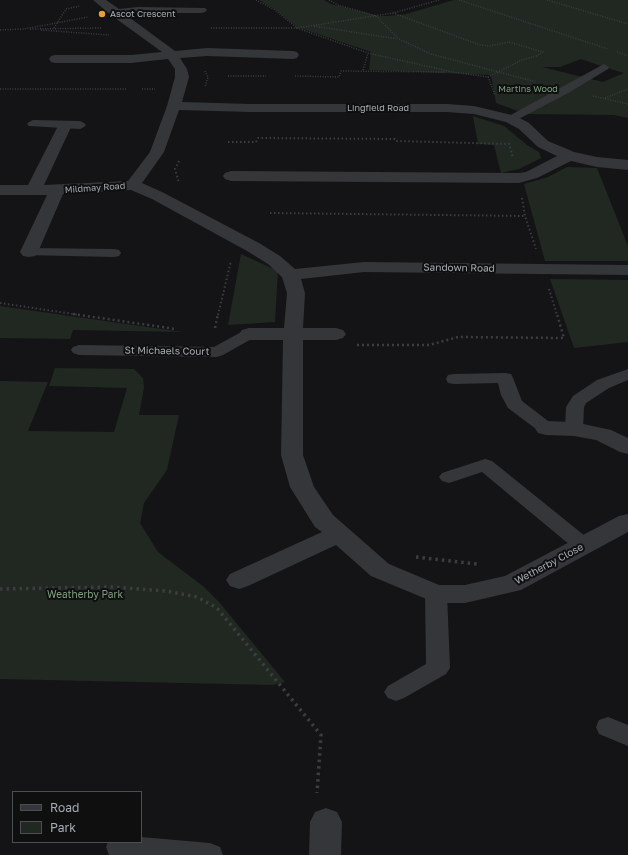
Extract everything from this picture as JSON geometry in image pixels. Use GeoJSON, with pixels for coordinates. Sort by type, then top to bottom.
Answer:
{"type":"FeatureCollection","features":[{"type":"Feature","properties":{"kind":"street"},"geometry":{"type":"LineString","coordinates":[[99,0],[172,55],[181,69],[182,77],[174,106],[157,152],[133,185],[158,196],[253,247],[274,260],[291,275],[296,293],[293,334]]}},
{"type":"Feature","properties":{"kind":"street"},"geometry":{"type":"LineString","coordinates":[[115,13],[138,10],[201,10]]}},
{"type":"Feature","properties":{"kind":"street"},"geometry":{"type":"LineString","coordinates":[[56,59],[130,59],[207,52],[293,55]]}},
{"type":"Feature","properties":{"kind":"street","name":"Lingfield Road"},"geometry":{"type":"LineString","coordinates":[[174,106],[447,108],[474,110],[511,120],[524,126],[543,144],[569,156],[597,162],[628,165]]}},
{"type":"Feature","properties":{"kind":"street"},"geometry":{"type":"LineString","coordinates":[[33,191],[73,125]]}},
{"type":"Feature","properties":{"kind":"street"},"geometry":{"type":"LineString","coordinates":[[231,176],[519,178],[531,175],[569,156]]}},
{"type":"Feature","properties":{"kind":"street","name":"Mildmay Road"},"geometry":{"type":"LineString","coordinates":[[0,190],[33,191],[133,185]]}},
{"type":"Feature","properties":{"kind":"street","name":"Mildmay Road"},"geometry":{"type":"LineString","coordinates":[[29,252],[57,190]]}},
{"type":"Feature","properties":{"kind":"street","name":"Sandown Road"},"geometry":{"type":"LineString","coordinates":[[291,275],[364,267],[628,270]]}},
{"type":"Feature","properties":{"kind":"street"},"geometry":{"type":"LineString","coordinates":[[249,334],[336,334]]}},
{"type":"Feature","properties":{"kind":"street","name":"Wetherby Close"},"geometry":{"type":"LineString","coordinates":[[293,334],[292,455],[302,487],[324,521],[380,570],[436,594],[465,594],[512,584],[628,522]]}},
{"type":"Feature","properties":{"kind":"street"},"geometry":{"type":"LineString","coordinates":[[546,428],[574,429],[602,435],[628,447]]}},
{"type":"Feature","properties":{"kind":"street"},"geometry":{"type":"LineString","coordinates":[[239,580],[339,534]]}},
{"type":"Feature","properties":{"kind":"street"},"geometry":{"type":"LineString","coordinates":[[325,855],[326,822]]}},
{"type":"Feature","properties":{"kind":"lane"},"geometry":{"type":"LineString","coordinates":[[511,120],[604,67]]}},
{"type":"Feature","properties":{"kind":"lane"},"geometry":{"type":"LineString","coordinates":[[33,124],[73,125]]}},
{"type":"Feature","properties":{"kind":"lane"},"geometry":{"type":"LineString","coordinates":[[29,252],[114,253]]}},
{"type":"Feature","properties":{"kind":"lane","name":"St Michaels Court"},"geometry":{"type":"LineString","coordinates":[[79,350],[217,352],[249,334]]}},
{"type":"Feature","properties":{"kind":"lane"},"geometry":{"type":"LineString","coordinates":[[574,429],[575,407],[579,400],[603,384],[628,374]]}},
{"type":"Feature","properties":{"kind":"lane"},"geometry":{"type":"LineString","coordinates":[[454,379],[505,378],[514,404],[546,428]]}},
{"type":"Feature","properties":{"kind":"lane"},"geometry":{"type":"LineString","coordinates":[[449,477],[485,465],[583,545]]}},
{"type":"Feature","properties":{"kind":"lane"},"geometry":{"type":"LineString","coordinates":[[396,692],[438,668],[436,594]]}},
{"type":"Feature","properties":{"kind":"lane"},"geometry":{"type":"LineString","coordinates":[[119,847],[210,855]]}},
{"type":"Feature","properties":{"kind":"path"},"geometry":{"type":"LineString","coordinates":[[256,0],[275,10],[297,28],[368,52],[453,72],[488,77],[496,72],[543,52],[528,46],[510,42],[490,46],[480,45],[393,13]]}},
{"type":"Feature","properties":{"kind":"path"},"geometry":{"type":"LineString","coordinates":[[329,0],[338,5],[376,16],[399,39],[431,54],[566,90],[628,104]]}},
{"type":"Feature","properties":{"kind":"path"},"geometry":{"type":"LineString","coordinates":[[205,28],[297,28],[393,13],[439,0]]}},
{"type":"Feature","properties":{"kind":"path"},"geometry":{"type":"LineString","coordinates":[[459,0],[628,56]]}},
{"type":"Feature","properties":{"kind":"path"},"geometry":{"type":"LineString","coordinates":[[547,0],[628,24]]}},
{"type":"Feature","properties":{"kind":"path"},"geometry":{"type":"LineString","coordinates":[[53,28],[66,9],[81,6]]}},
{"type":"Feature","properties":{"kind":"path"},"geometry":{"type":"LineString","coordinates":[[24,29],[92,16]]}},
{"type":"Feature","properties":{"kind":"path"},"geometry":{"type":"LineString","coordinates":[[311,26],[399,39]]}},
{"type":"Feature","properties":{"kind":"path"},"geometry":{"type":"LineString","coordinates":[[0,30],[104,28]]}},
{"type":"Feature","properties":{"kind":"path"},"geometry":{"type":"LineString","coordinates":[[34,29],[110,35]]}},
{"type":"Feature","properties":{"kind":"path"},"geometry":{"type":"LineString","coordinates":[[363,70],[368,52]]}},
{"type":"Feature","properties":{"kind":"path"},"geometry":{"type":"LineString","coordinates":[[291,76],[339,77],[341,71],[363,70],[453,72]]}},
{"type":"Feature","properties":{"kind":"path"},"geometry":{"type":"LineString","coordinates":[[228,76],[267,76]]}},
{"type":"Feature","properties":{"kind":"path"},"geometry":{"type":"LineString","coordinates":[[0,89],[127,89]]}},
{"type":"Feature","properties":{"kind":"path"},"geometry":{"type":"LineString","coordinates":[[604,99],[628,89]]}},
{"type":"Feature","properties":{"kind":"path"},"geometry":{"type":"LineString","coordinates":[[228,142],[256,142],[258,138],[273,138],[395,139],[396,141],[510,144]]}},
{"type":"Feature","properties":{"kind":"path"},"geometry":{"type":"LineString","coordinates":[[270,213],[525,216]]}},
{"type":"Feature","properties":{"kind":"path"},"geometry":{"type":"LineString","coordinates":[[232,255],[214,334],[249,334]]}},
{"type":"Feature","properties":{"kind":"path"},"geometry":{"type":"LineString","coordinates":[[336,334],[344,344],[429,345],[458,337],[564,338],[543,269]]}},
{"type":"Feature","properties":{"kind":"path"},"geometry":{"type":"LineString","coordinates":[[0,303],[182,330]]}},
{"type":"Feature","properties":{"kind":"path"},"geometry":{"type":"LineString","coordinates":[[415,556],[474,565],[481,564]]}},
{"type":"Feature","properties":{"kind":"path"},"geometry":{"type":"LineString","coordinates":[[0,589],[111,587],[166,591],[197,597],[217,608],[321,735],[317,803],[326,822]]}},
{"type":"Feature","properties":{"kind":"green space","name":"Martins Wood"},"geometry":{"type":"Polygon","coordinates":[[[259,0],[324,0],[331,4],[379,16],[388,16],[406,14],[454,0],[628,0],[628,118],[614,115],[526,114],[496,103],[491,75],[369,70],[371,52],[297,27],[276,10],[259,0]],[[581,59],[560,67],[542,67],[603,82],[624,73],[581,59]]]}},
{"type":"Feature","properties":{"kind":"green space"},"geometry":{"type":"Polygon","coordinates":[[[473,116],[504,126],[527,145],[539,152],[541,158],[519,169],[501,173],[494,145],[478,144],[473,116]]]}},
{"type":"Feature","properties":{"kind":"green space"},"geometry":{"type":"Polygon","coordinates":[[[567,167],[597,168],[628,246],[628,261],[545,261],[524,184],[548,177],[567,167]]]}},
{"type":"Feature","properties":{"kind":"green space"},"geometry":{"type":"Polygon","coordinates":[[[241,254],[278,271],[275,322],[228,325],[241,254]]]}},
{"type":"Feature","properties":{"kind":"green space"},"geometry":{"type":"Polygon","coordinates":[[[550,279],[628,280],[628,342],[574,348],[550,279]]]}},
{"type":"Feature","properties":{"kind":"green space"},"geometry":{"type":"Polygon","coordinates":[[[0,306],[183,332],[73,330],[70,339],[0,338],[0,306]]]}},
{"type":"Feature","properties":{"kind":"green space","name":"Weatherby Park"},"geometry":{"type":"Polygon","coordinates":[[[55,368],[134,369],[143,378],[144,388],[139,415],[179,415],[167,470],[144,503],[140,523],[158,552],[203,586],[219,602],[285,682],[273,685],[0,679],[0,381],[48,382],[28,431],[114,432],[127,388],[49,386],[55,368]]]}},
{"type":"Feature","properties":{"kind":"place","name":"Ascot Crescent"},"geometry":{"type":"Point","coordinates":[102,14]}}]}
